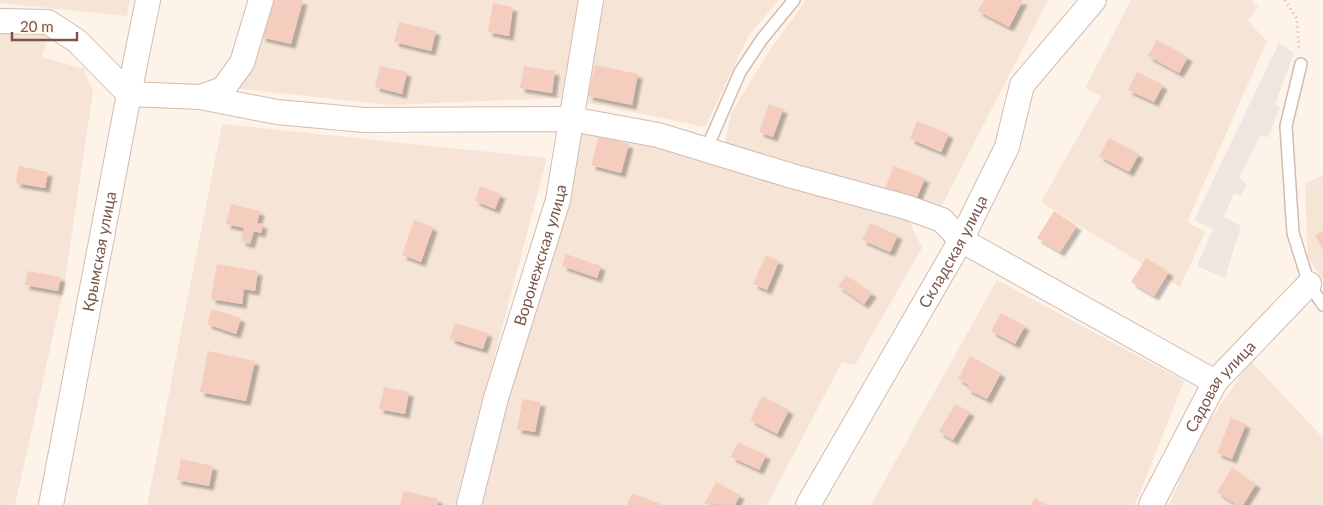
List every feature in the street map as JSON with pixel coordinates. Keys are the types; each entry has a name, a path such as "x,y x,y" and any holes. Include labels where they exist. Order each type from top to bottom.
{"street":[{"name":"Крымская улица","path":"51,505 148,0"},
{"path":"200,97 222,90 242,63 261,0"},
{"name":"Воронежская улица","path":"469,505 496,398 558,200 591,0"},
{"name":"Складская улица","path":"808,505 961,240 1007,148 1022,85 1094,0"},
{"path":"0,20 48,22 77,41 129,94 200,97 277,112 364,120 571,119 658,135 792,176 906,207 942,220 961,240 1215,382"},
{"name":"Садовая улица","path":"1151,505 1215,382 1309,284"}],"lane":[{"path":"706,150 740,72 762,39 794,0"},
{"path":"1300,64 1286,126 1293,233 1309,284 1323,305"}],"path":[{"path":"1285,0 1297,20 1300,64"}],"shaded area":[{"path":"0,0 130,0 127,16 0,3"},
{"path":"267,0 581,0 561,98 391,105 239,89"},
{"path":"602,0 779,0 749,35 705,127 583,102"},
{"path":"806,0 1048,0 939,211 725,144 731,113 770,50"},
{"path":"1131,0 1251,0 1258,7 1248,21 1267,41 1187,222 1205,232 1180,287 1041,202 1101,96 1085,88"},
{"path":"0,29 48,36 42,57 84,69 93,92 64,287 15,505 0,505"},
{"path":"1279,43 1294,53 1275,104 1280,107 1268,137 1260,136 1239,178 1247,184 1241,196 1234,193 1224,217 1241,226 1225,278 1197,266 1213,229 1194,220"},
{"path":"222,124 547,158 455,505 147,505"},
{"path":"582,131 652,145 908,219 922,248 855,365 842,362 767,505 479,505 508,395 562,222"},
{"path":"1323,175 1323,280 1308,258 1305,184"},
{"path":"997,280 1184,381 1135,505 871,505"},
{"path":"1251,361 1323,438 1323,505 1169,505 1197,439"}],"building":[{"path":"271,0 303,0 291,44 261,37"},
{"path":"984,0 1023,0 1009,27 978,11"},
{"path":"493,3 513,7 509,36 488,32"},
{"path":"399,22 436,31 431,51 394,42"},
{"path":"1157,40 1188,57 1179,73 1148,56"},
{"path":"595,65 638,74 632,105 588,96"},
{"path":"380,66 407,72 402,94 375,87"},
{"path":"524,66 555,71 552,93 520,88"},
{"path":"1137,72 1163,85 1154,102 1128,90"},
{"path":"769,104 783,109 773,137 759,132"},
{"path":"917,121 949,134 941,152 910,139"},
{"path":"599,136 629,144 621,173 591,165"},
{"path":"1109,138 1139,154 1129,172 1099,156"},
{"path":"19,166 48,172 45,188 16,183"},
{"path":"894,166 925,178 916,200 885,188"},
{"path":"480,186 501,194 495,209 475,201"},
{"path":"231,204 260,211 257,223 263,224 261,233 254,231 250,244 241,241 244,228 226,224"},
{"path":"1054,211 1077,226 1060,252 1037,238"},
{"path":"414,220 433,227 421,262 402,255"},
{"path":"870,223 898,235 890,252 862,240"},
{"path":"1323,231 1323,250 1315,235"},
{"path":"566,254 601,266 597,278 562,266"},
{"path":"766,255 779,261 767,290 753,284"},
{"path":"1146,258 1169,272 1154,296 1131,282"},
{"path":"217,264 258,271 255,291 244,289 242,304 211,299"},
{"path":"28,271 61,277 58,291 25,285"},
{"path":"846,275 872,293 864,304 838,286"},
{"path":"212,309 241,318 236,334 207,324"},
{"path":"1001,313 1025,326 1015,344 991,331"},
{"path":"455,323 488,333 483,349 450,339"},
{"path":"208,351 255,361 246,401 200,392"},
{"path":"970,356 1001,373 987,399 967,389 969,385 958,379"},
{"path":"384,387 409,392 405,414 379,409"},
{"path":"762,396 789,410 777,434 750,420"},
{"path":"523,399 541,402 535,432 517,429"},
{"path":"955,404 970,412 953,440 939,432"},
{"path":"1231,418 1246,424 1232,459 1217,453"},
{"path":"738,442 766,455 759,470 731,457"},
{"path":"181,459 213,466 209,486 177,480"},
{"path":"1232,468 1256,484 1243,505 1237,505 1217,492"},
{"path":"716,482 740,495 735,505 704,504"},
{"path":"404,491 438,499 437,505 400,505"},
{"path":"632,493 663,505 627,505"},
{"path":"1035,498 1047,505 1031,505"}]}
